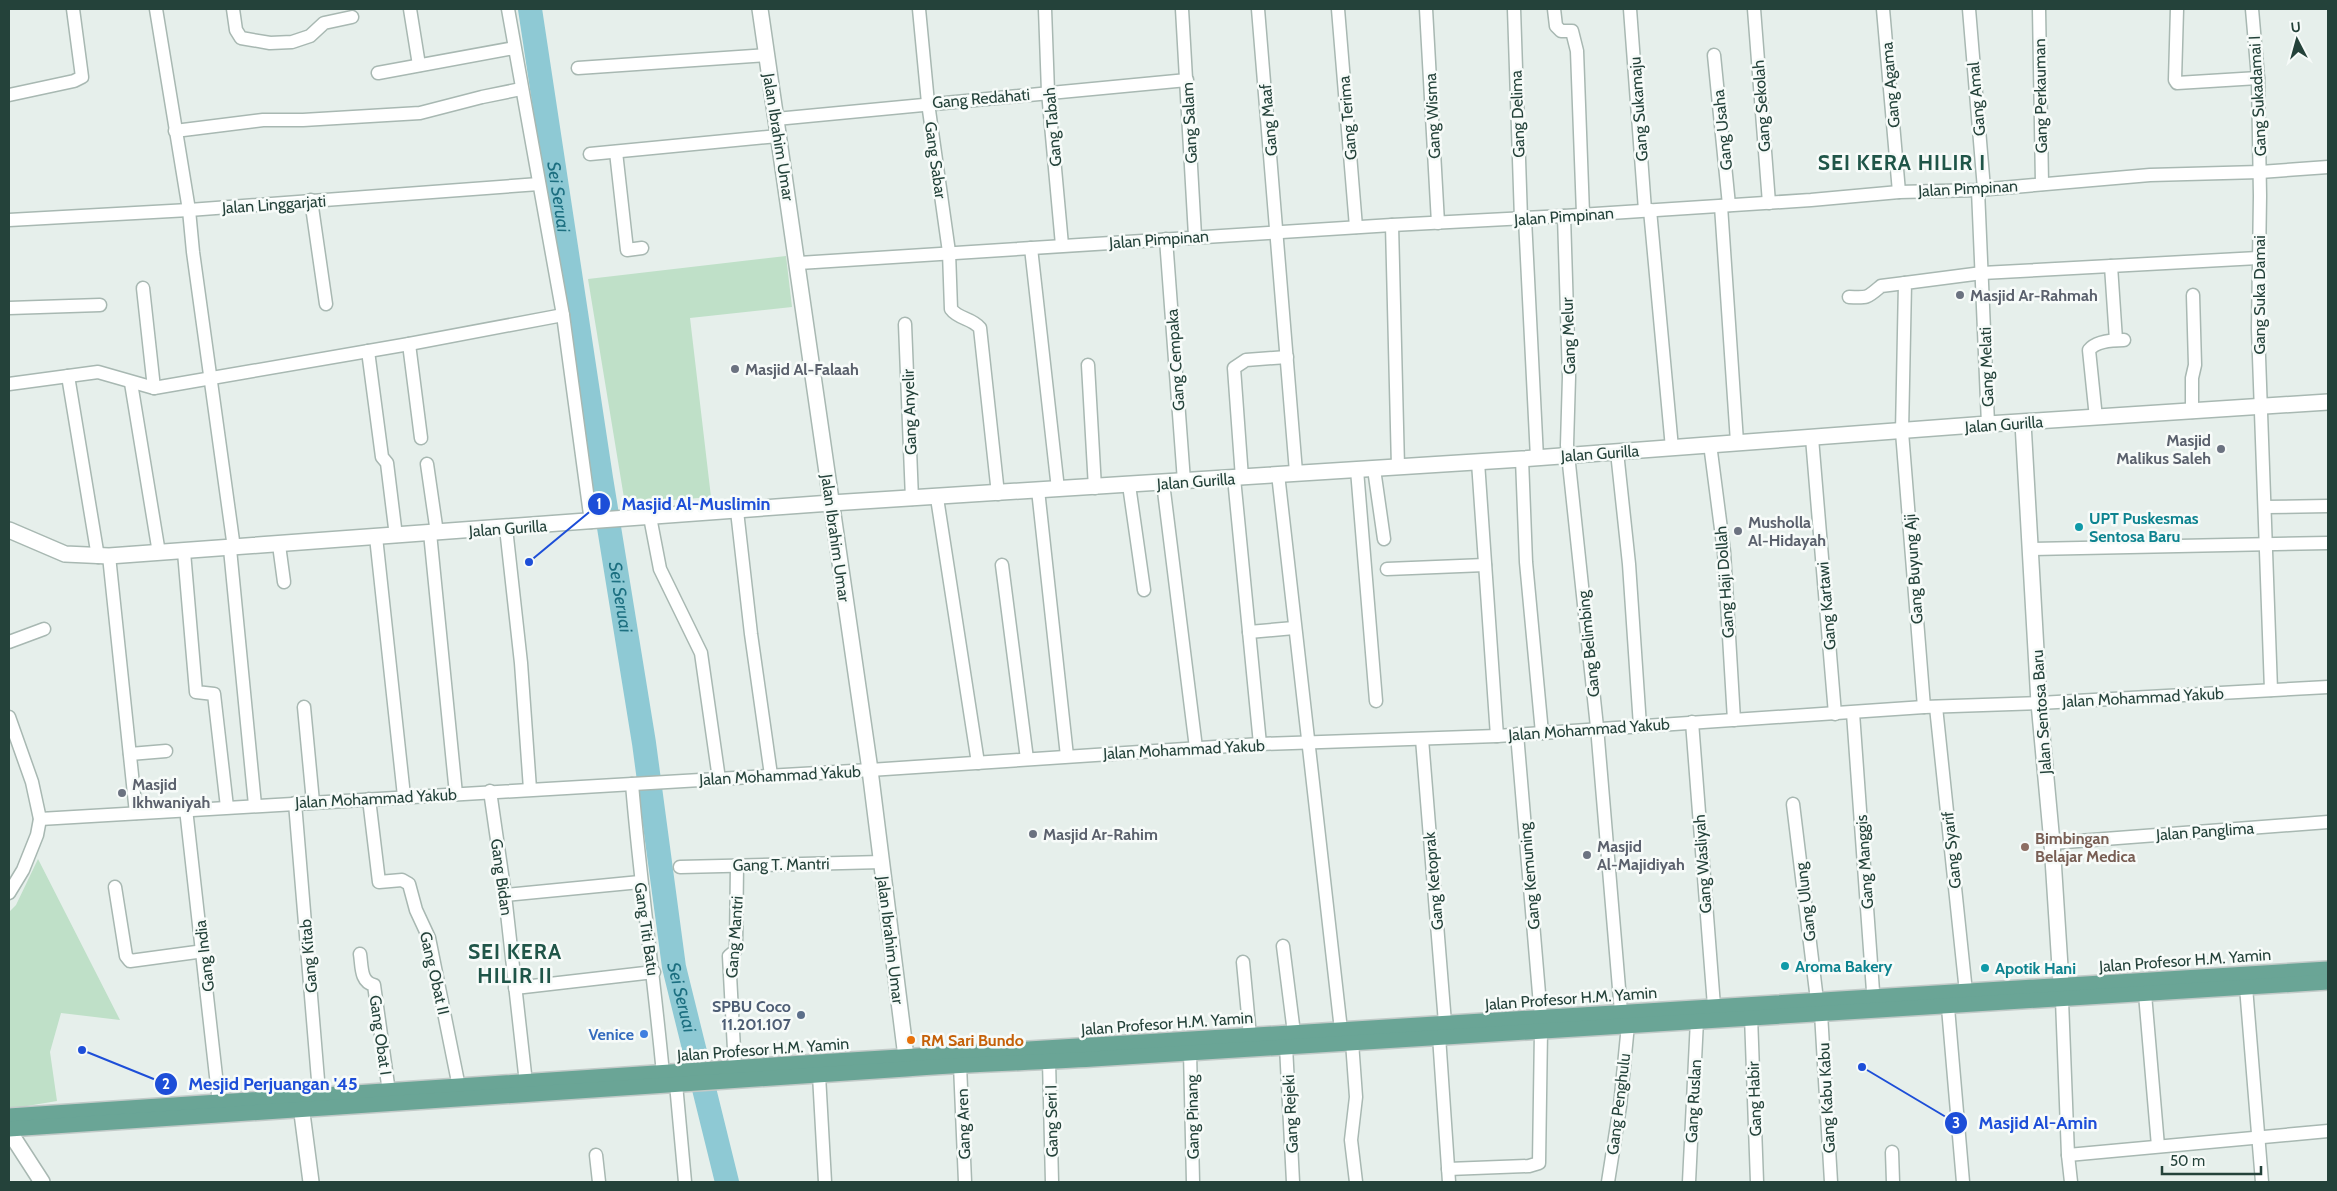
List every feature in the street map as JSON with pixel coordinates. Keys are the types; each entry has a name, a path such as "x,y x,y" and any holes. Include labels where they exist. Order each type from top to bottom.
{"main road":[{"name":"Jalan Profesor H.M. Yamin","path":"2062,993 2145,994 2238,983 2328,969"},
{"name":"Jalan Profesor H.M. Yamin","path":"1625,1019 1714,1006 1819,1007 2238,983 2328,982"},
{"name":"Jalan Profesor H.M. Yamin","path":"9,1130 320,1103 684,1079 718,1075 819,1075 907,1063 960,1065 1050,1061 1087,1052 1190,1052 1352,1042 1442,1030 1541,1023 1625,1019 1697,1020 1752,1016 1819,1007"},
{"name":"Jalan Profesor H.M. Yamin","path":"718,1075 735,1068 907,1063 1087,1052 1250,1036 1341,1030 1442,1030"},
{"name":"Jalan Profesor H.M. Yamin","path":"320,1103 389,1092 459,1087 663,1074 684,1079"},
{"name":"Jalan Profesor H.M. Yamin","path":"9,1116 220,1103 300,1105"}],"street":[{"path":"9,95 74,81 82,77 74,9"},
{"path":"156,9 189,210 193,252 212,378 232,549 255,805"},
{"path":"233,9 236,30 241,38 270,43 300,40 310,36 324,23 352,17"},
{"path":"410,9 420,65"},
{"path":"508,9 562,315 595,522"},
{"name":"Jalan Ibrahim Umar","path":"760,9 870,770 907,1063"},
{"name":"Gang Sabar","path":"919,9 928,103 950,252 951,309 956,314 976,323 980,328 998,494"},
{"name":"Gang Tabah","path":"1045,9 1048,92 1062,245"},
{"name":"Gang Salam","path":"1182,9 1195,236"},
{"name":"Gang Maaf","path":"1258,9 1278,232 1296,472"},
{"name":"Gang Terima","path":"1338,9 1356,227"},
{"name":"Gang Wisma","path":"1426,9 1438,223"},
{"name":"Gang Delima","path":"1514,9 1523,219 1529,459 1526,562 1542,733"},
{"path":"1554,9 1556,26 1561,31 1572,31 1576,51 1583,214"},
{"name":"Gang Sukamaju","path":"1630,9 1647,210 1672,448"},
{"name":"Gang Sekolah","path":"1754,9 1769,203"},
{"name":"Gang Agama","path":"1882,9 1900,192"},
{"name":"Gang Amal","path":"1969,9 1981,189"},
{"name":"Gang Perkauman","path":"2039,9 2042,184"},
{"path":"2177,9 2175,80 2177,83 2258,78"},
{"name":"Gang Sukadamai I","path":"2252,9 2258,78 2260,178"},
{"path":"378,73 514,48"},
{"path":"578,68 767,55"},
{"name":"Gang Usaha","path":"1714,56 1725,206 1737,442"},
{"name":"Gang Redahati","path":"776,118 1187,80"},
{"path":"175,131 263,120 303,120 420,113 521,89"},
{"path":"590,154 778,136"},
{"path":"616,152 627,250 642,248"},
{"name":"Jalan Pimpinan","path":"798,263 1195,236 1523,219 1725,206 1900,192 1981,189 2150,175 2260,178 2328,166"},
{"name":"Gang Suka Damai","path":"2260,178 2258,329 2271,690"},
{"name":"Jalan Linggarjati","path":"9,220 189,210 539,184"},
{"name":"Gang Melati","path":"1981,189 1982,273 1988,424"},
{"path":"311,200 326,304"},
{"name":"Gang Melur","path":"1564,216 1569,377 1568,455"},
{"path":"1392,225 1398,467"},
{"name":"Gang Cempaka","path":"1166,238 1184,481"},
{"path":"1031,248 1058,489"},
{"path":"1849,297 1868,297 1873,295 1881,286 1982,273 2258,258"},
{"path":"2096,418 2089,350 2095,345 2120,340 2111,266"},
{"name":"Gang Buyung Aji","path":"1905,283 1902,432 1930,707"},
{"path":"143,288 154,388"},
{"path":"2192,412 2192,384 2195,365 2193,296"},
{"path":"9,308 100,305"},
{"path":"9,384 98,372 131,383 154,388 409,344 562,315"},
{"name":"Gang Anyelir","path":"905,324 912,499"},
{"path":"409,344 421,438"},
{"path":"368,351 382,457 388,463 396,536"},
{"path":"1260,744 1238,478 1234,368 1246,360 1287,357"},
{"path":"1088,365 1096,488"},
{"path":"68,376 104,556 136,813"},
{"path":"131,383 159,553"},
{"name":"Jalan Gurilla","path":"10,532 65,554 104,556 184,552 737,512 831,503 1096,488 1296,472 1529,459 1988,424 2328,402"},
{"name":"Jalan Sentosa Baru","path":"2023,423 2032,550 2039,703 2052,842 2062,993"},
{"name":"Gang Kartawi","path":"1812,438 1835,714"},
{"name":"Gang Haji Dollah","path":"1710,444 1724,552 1734,720"},
{"path":"1617,452 1628,564 1640,726"},
{"name":"Gang Belimbing","path":"1568,455 1597,727 1625,1019"},
{"path":"1478,462 1497,736"},
{"path":"427,464 456,794"},
{"path":"1374,469 1384,539"},
{"path":"1357,470 1376,702"},
{"path":"1278,474 1306,742 1341,1030"},
{"path":"1162,483 1196,748"},
{"path":"1129,485 1144,590"},
{"path":"1038,490 1067,756"},
{"path":"936,498 978,763"},
{"path":"2265,507 2328,506"},
{"path":"737,512 751,634 771,775"},
{"path":"650,518 660,569 701,653 706,677 719,779"},
{"path":"506,528 521,663 530,789"},
{"path":"376,537 404,796"},
{"path":"2032,550 2328,543"},
{"path":"279,545 284,582"},
{"path":"184,552 196,692 214,694 227,807"},
{"path":"1002,565 1027,759"},
{"path":"1387,569 1485,565"},
{"path":"1250,632 1294,628"},
{"path":"9,642 44,629"},
{"name":"Jalan Mohammad Yakub","path":"40,819 404,796 870,770 1260,744 1497,736 1597,727 2328,686"},
{"path":"304,707 313,802"},
{"name":"Gang Syarif","path":"1930,707 1966,999"},
{"name":"Gang Manggis","path":"1853,713 1874,1004"},
{"path":"9,717 32,782 40,819 37,836 23,870 9,893"},
{"name":"Gang Wasliyah","path":"1692,722 1714,1006"},
{"name":"Gang Kemuning","path":"1448,1169 1529,1166 1539,1163 1541,1023 1517,734"},
{"name":"Gang Ketoprak","path":"1422,739 1442,1030 1449,1182"},
{"path":"130,754 166,751"},
{"name":"Gang Titi Batu","path":"637,784 640,882 654,972 663,1074"},
{"name":"Gang Bidan","path":"490,791 505,895 526,1083"},
{"name":"Gang Obat II","path":"369,799 379,882 402,880 409,884 416,910 429,938 459,1087"},
{"name":"Gang Kitab","path":"295,803 320,1103"},
{"name":"Gang Ulung","path":"1793,804 1819,1007"},
{"name":"Gang India","path":"186,809 204,951 220,1103"},
{"name":"Jalan Panglima","path":"2052,842 2328,822"},
{"name":"Gang T. Mantri","path":"680,867 882,862"},
{"name":"Gang Mantri","path":"735,1068 729,956 735,951 736,947 737,865"},
{"path":"505,895 640,882"},
{"path":"116,887 126,956 130,961 204,951"},
{"path":"1283,946 1294,1033"},
{"name":"Gang Obat I","path":"360,954 364,979 368,984 374,985 389,1092"},
{"path":"1243,962 1250,1036"},
{"path":"515,988 654,972"},
{"path":"2238,983 2262,1182"},
{"path":"2062,993 2068,1155 2071,1182"},
{"path":"2145,994 2158,1146"},
{"path":"1948,1000 1963,1182"},
{"name":"Gang Kabu Kabu","path":"1819,1007 1831,1182"},
{"name":"Gang Habir","path":"1752,1016 1757,1182"},
{"name":"Gang Penghulu","path":"1608,1182 1620,1106 1625,1019"},
{"name":"Gang Ruslan","path":"1689,1182 1697,1020"},
{"path":"1352,1042 1356,1097 1351,1140 1356,1182"},
{"name":"Gang Rejeki","path":"1286,1046 1293,1182"},
{"name":"Gang Pinang","path":"1190,1052 1193,1182"},
{"name":"Gang Seri I","path":"1050,1061 1052,1182"},
{"name":"Gang Aren","path":"960,1065 965,1182"},
{"path":"819,1075 825,1182"},
{"path":"684,1079 685,1182"},
{"path":"300,1105 312,1182"},
{"path":"9,1130 42,1182"},
{"path":"2068,1155 2328,1131"},
{"path":"1892,1152 1893,1182"},
{"path":"596,1156 600,1182"}],"green space":[{"path":"786,256 792,307 690,318 711,497 625,504 588,279"},
{"path":"38,859 120,1020 61,1013 50,1052 57,1101 9,1109 9,912 16,905"}],"waterway":[{"name":"Sei Seruai","path":"530,9 601,478 644,743 674,967 727,1182"}],"place":[{"name":"Masjid Ar-Rahmah","path":"1960,295"},
{"name":"Masjid Al-Falaah","path":"735,369"},
{"name":"Masjid Malikus Saleh","path":"2221,449"},
{"name":"UPT Puskesmas Sentosa Baru","path":"2079,527"},
{"name":"Musholla Al-Hidayah","path":"1738,531"},
{"name":"Masjid Al-Muslimin","path":"529,562"},
{"name":"Masjid Ikhwaniyah","path":"122,793"},
{"name":"Masjid Ar-Rahim","path":"1033,834"},
{"name":"Bimbingan Belajar Medica","path":"2025,847"},
{"name":"Masjid Al-Majidiyah","path":"1587,855"},
{"name":"Aroma Bakery","path":"1785,966"},
{"name":"Apotik Hani","path":"1985,968"},
{"name":"SPBU Coco 11.201.107","path":"801,1015"},
{"name":"Venice","path":"644,1034"},
{"name":"RM Sari Bundo","path":"911,1040"},
{"name":"Mesjid Perjuangan '45","path":"82,1050"},
{"name":"Masjid Al-Amin","path":"1862,1067"}],"district":[{"name":"SEI KERA HILIR I","path":"1902,163"},
{"name":"SEI KERA HILIR II","path":"515,964"}]}
